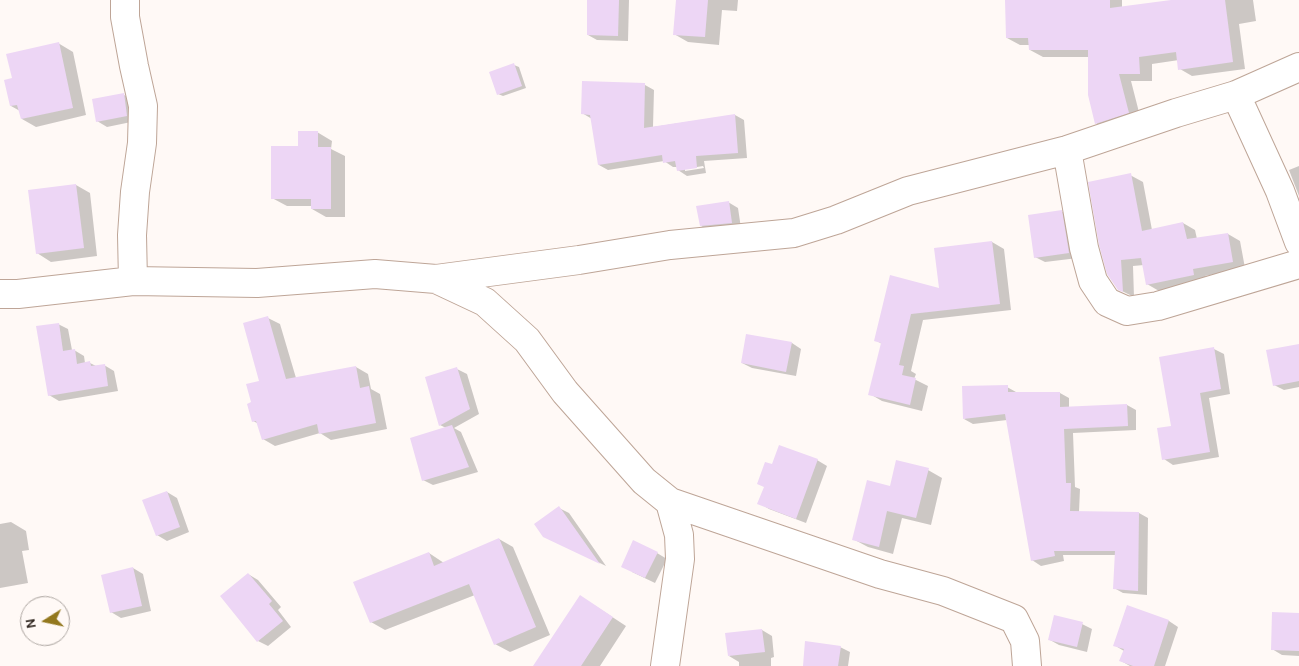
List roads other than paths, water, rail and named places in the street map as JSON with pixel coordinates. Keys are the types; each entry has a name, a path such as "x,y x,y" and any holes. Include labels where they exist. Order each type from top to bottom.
{"street":[{"path":"125,0 125,17 143,106 142,143 135,192 132,235 134,281"},
{"path":"0,294 18,294 134,281 257,284 375,274 436,279 579,260 670,245 794,233 836,220 908,191 1067,150 1236,95 1299,68"},
{"path":"1236,95 1280,191 1299,242"},
{"path":"1067,150 1084,248 1093,281 1106,302 1127,311 1158,306 1299,264"},
{"path":"436,279 485,302 527,340 565,392 644,481 670,502 870,571 943,591 1014,619 1025,641 1027,666"},
{"path":"665,666 680,559 679,535 670,502"}]}
